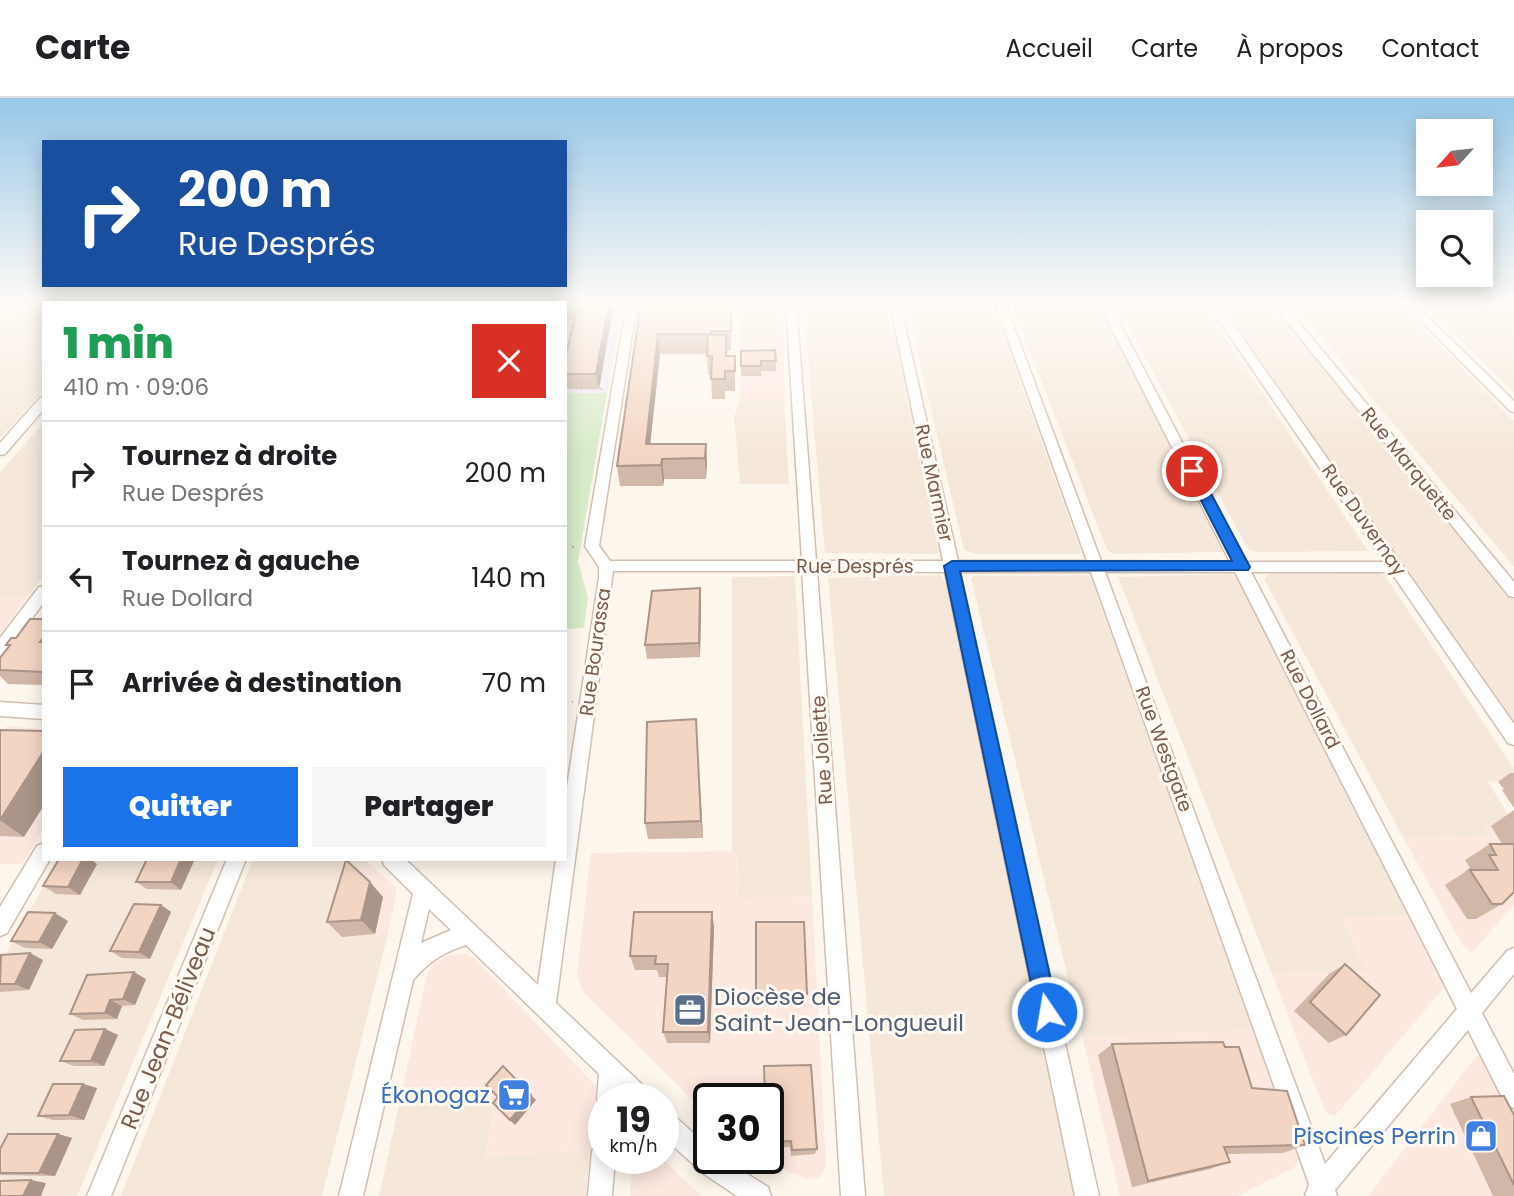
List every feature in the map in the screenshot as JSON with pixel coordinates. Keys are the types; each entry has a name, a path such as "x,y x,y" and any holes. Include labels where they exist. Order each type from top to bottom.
{"street":[{"name":"Rue Bourassa","path":"567,847 606,566 592,546 624,354"},
{"name":"Rue Joliette","path":"795,354 853,1196"},
{"name":"Rue Marmier","path":"906,354 1087,1196"},
{"name":"Rue Westgate","path":"1019,354 1098,566 1321,1194"},
{"name":"Rue Dollard","path":"1131,354 1514,1097"},
{"name":"Rue Duvernay","path":"1248,354 1514,738"},
{"name":"Rue Marquette","path":"1320,354 1514,592"},
{"path":"1460,354 1514,408"},
{"path":"0,451 42,403"},
{"name":"Rue Després","path":"606,566 1397,567"},
{"path":"0,650 42,594"},
{"path":"0,709 42,712"},
{"path":"0,926 42,855"},
{"name":"Rue Jean-Béliveau","path":"99,1196 236,861"},
{"path":"393,861 625,1083"},
{"name":"Rue Bourassa","path":"545,1006 565,861"},
{"path":"351,1196 424,890"},
{"path":"404,977 413,962 429,949 470,934"},
{"path":"1321,1194 1514,958"},
{"path":"610,1083 611,1069"},
{"path":"679,1136 712,1166 759,1196"},
{"path":"600,1196 602,1174"}],"path":[{"path":"576,389 608,389"},
{"path":"567,547 581,547"},
{"path":"567,702 573,702"}],"shaded area":[{"path":"0,354 42,354 42,392 0,438"},
{"path":"567,354 614,354 607,393 567,393"},
{"path":"741,354 784,354 784,357 741,358"},
{"path":"808,354 898,354 939,552 825,553"},
{"path":"918,354 1010,354 1081,552 975,554 964,550"},
{"path":"1031,354 1123,354 1222,548 1221,552 1114,554 1107,550"},
{"path":"1144,354 1236,354 1368,551 1256,552 1248,549"},
{"path":"1257,354 1315,354 1514,600 1514,724"},
{"path":"1335,354 1448,354 1514,421 1514,567"},
{"path":"1474,354 1514,354 1514,393"},
{"path":"784,357 784,400 740,400 741,358"},
{"path":"740,400 784,400 789,484 740,484 734,417"},
{"path":"42,424 42,578 27,598 0,598 0,472"},
{"path":"1380,573 1385,576 1514,769 1514,780 1488,782 1514,824 1483,828 1488,836 1404,839 1264,579 1268,574"},
{"path":"1231,574 1239,579 1409,915 1341,918 1367,972 1272,974 1118,577"},
{"path":"940,575 946,583 1075,1196 884,1196 828,578"},
{"path":"1087,575 1091,578 1253,1031 1082,1035 971,579 974,576"},
{"path":"795,576 812,896 739,899 737,851 732,851 732,577"},
{"path":"0,598 27,598 0,634"},
{"path":"7,726 42,729 42,831 22,864 0,864 0,735"},
{"path":"1514,826 1514,904 1472,953 1463,946 1404,839 1487,836 1482,827"},
{"path":"737,851 739,898 812,896 826,1165 820,1177 805,1179 784,1169 784,1083 693,1083 693,1100 679,1086 679,1083 675,1083 583,992 577,976 591,853"},
{"path":"58,861 217,861 77,1196 0,1196 0,964"},
{"path":"252,861 363,861 342,936 388,934 322,1196 121,1196"},
{"path":"363,861 366,861 397,888 388,934 342,937"},
{"path":"1409,915 1443,981 1444,988 1335,1116 1329,1114 1324,1109 1272,974 1367,972 1341,917"},
{"path":"465,954 474,958 593,1083 588,1083 588,1150 486,1157 494,1102 399,1105 427,974 434,963 449,955"},
{"path":"1253,1031 1299,1158 1295,1167 1237,1196 1120,1196 1082,1035"},
{"path":"1477,1055 1482,1058 1514,1121 1514,1196 1368,1196"},
{"path":"494,1101 486,1156 588,1150 586,1196 379,1196 399,1105"},
{"path":"632,1174 678,1174 702,1196 630,1196"}],"green space":[{"path":"567,393 607,393 578,562 588,598 584,628 567,629"}],"building":[{"path":"567,354 600,354 596,374 567,374"},
{"path":"633,354 656,354 646,444 706,444 705,458 662,459 661,465 617,466"},
{"path":"726,354 735,356 735,371 725,371 725,379 711,379 712,356 707,356"},
{"path":"741,354 775,354 776,361 761,361 761,366 741,366"},
{"path":"700,588 699,643 645,645 652,591"},
{"path":"30,619 42,619 42,672 0,670 0,658 10,645 6,645 11,638 16,638"},
{"path":"696,719 701,821 645,823 647,722"},
{"path":"0,730 42,731 42,754 0,820"},
{"path":"1490,844 1514,844 1514,892 1502,904 1492,904 1470,870 1498,870 1489,855 1496,855"},
{"path":"58,861 82,861 68,887 43,886"},
{"path":"146,861 180,861 171,882 136,882"},
{"path":"347,861 370,882 361,920 327,922"},
{"path":"134,904 161,905 139,952 110,951"},
{"path":"28,912 55,913 39,942 11,941"},
{"name":"Diocèse de Saint-Jean-Longueuil","path":"634,912 712,912 708,1032 663,1032 668,964 655,964 656,956 630,956"},
{"path":"756,922 804,922 807,994 756,993"},
{"path":"30,953 15,984 0,984 1,955"},
{"path":"1345,964 1380,995 1346,1035 1310,1002"},
{"path":"134,972 123,999 110,1000 105,1013 70,1014 87,975"},
{"path":"105,1029 91,1061 60,1061 75,1030"},
{"path":"1223,1042 1225,1047 1239,1047 1252,1088 1287,1091 1305,1145 1224,1147 1230,1162 1148,1181 1112,1044"},
{"path":"811,1065 817,1149 792,1150 791,1141 784,1141 784,1083 765,1083 764,1066"},
{"name":"Ékonogaz","path":"503,1066 531,1095 510,1120 493,1103 498,1097 486,1085"},
{"path":"53,1084 83,1084 69,1115 38,1116"},
{"path":"1504,1096 1514,1115 1514,1185 1471,1097"},
{"path":"8,1134 58,1134 39,1173 0,1173 0,1149"},
{"path":"31,1180 23,1196 0,1196 0,1181"}],"place":[{"name":"Diocèse de Saint-Jean-Longueuil","path":"690,1010"},
{"name":"Ékonogaz","path":"514,1095"},
{"name":"Piscines Perrin","path":"1481,1136"}],"route":[{"path":"1047,1012 952,566 1242,567 1192,471"}]}
